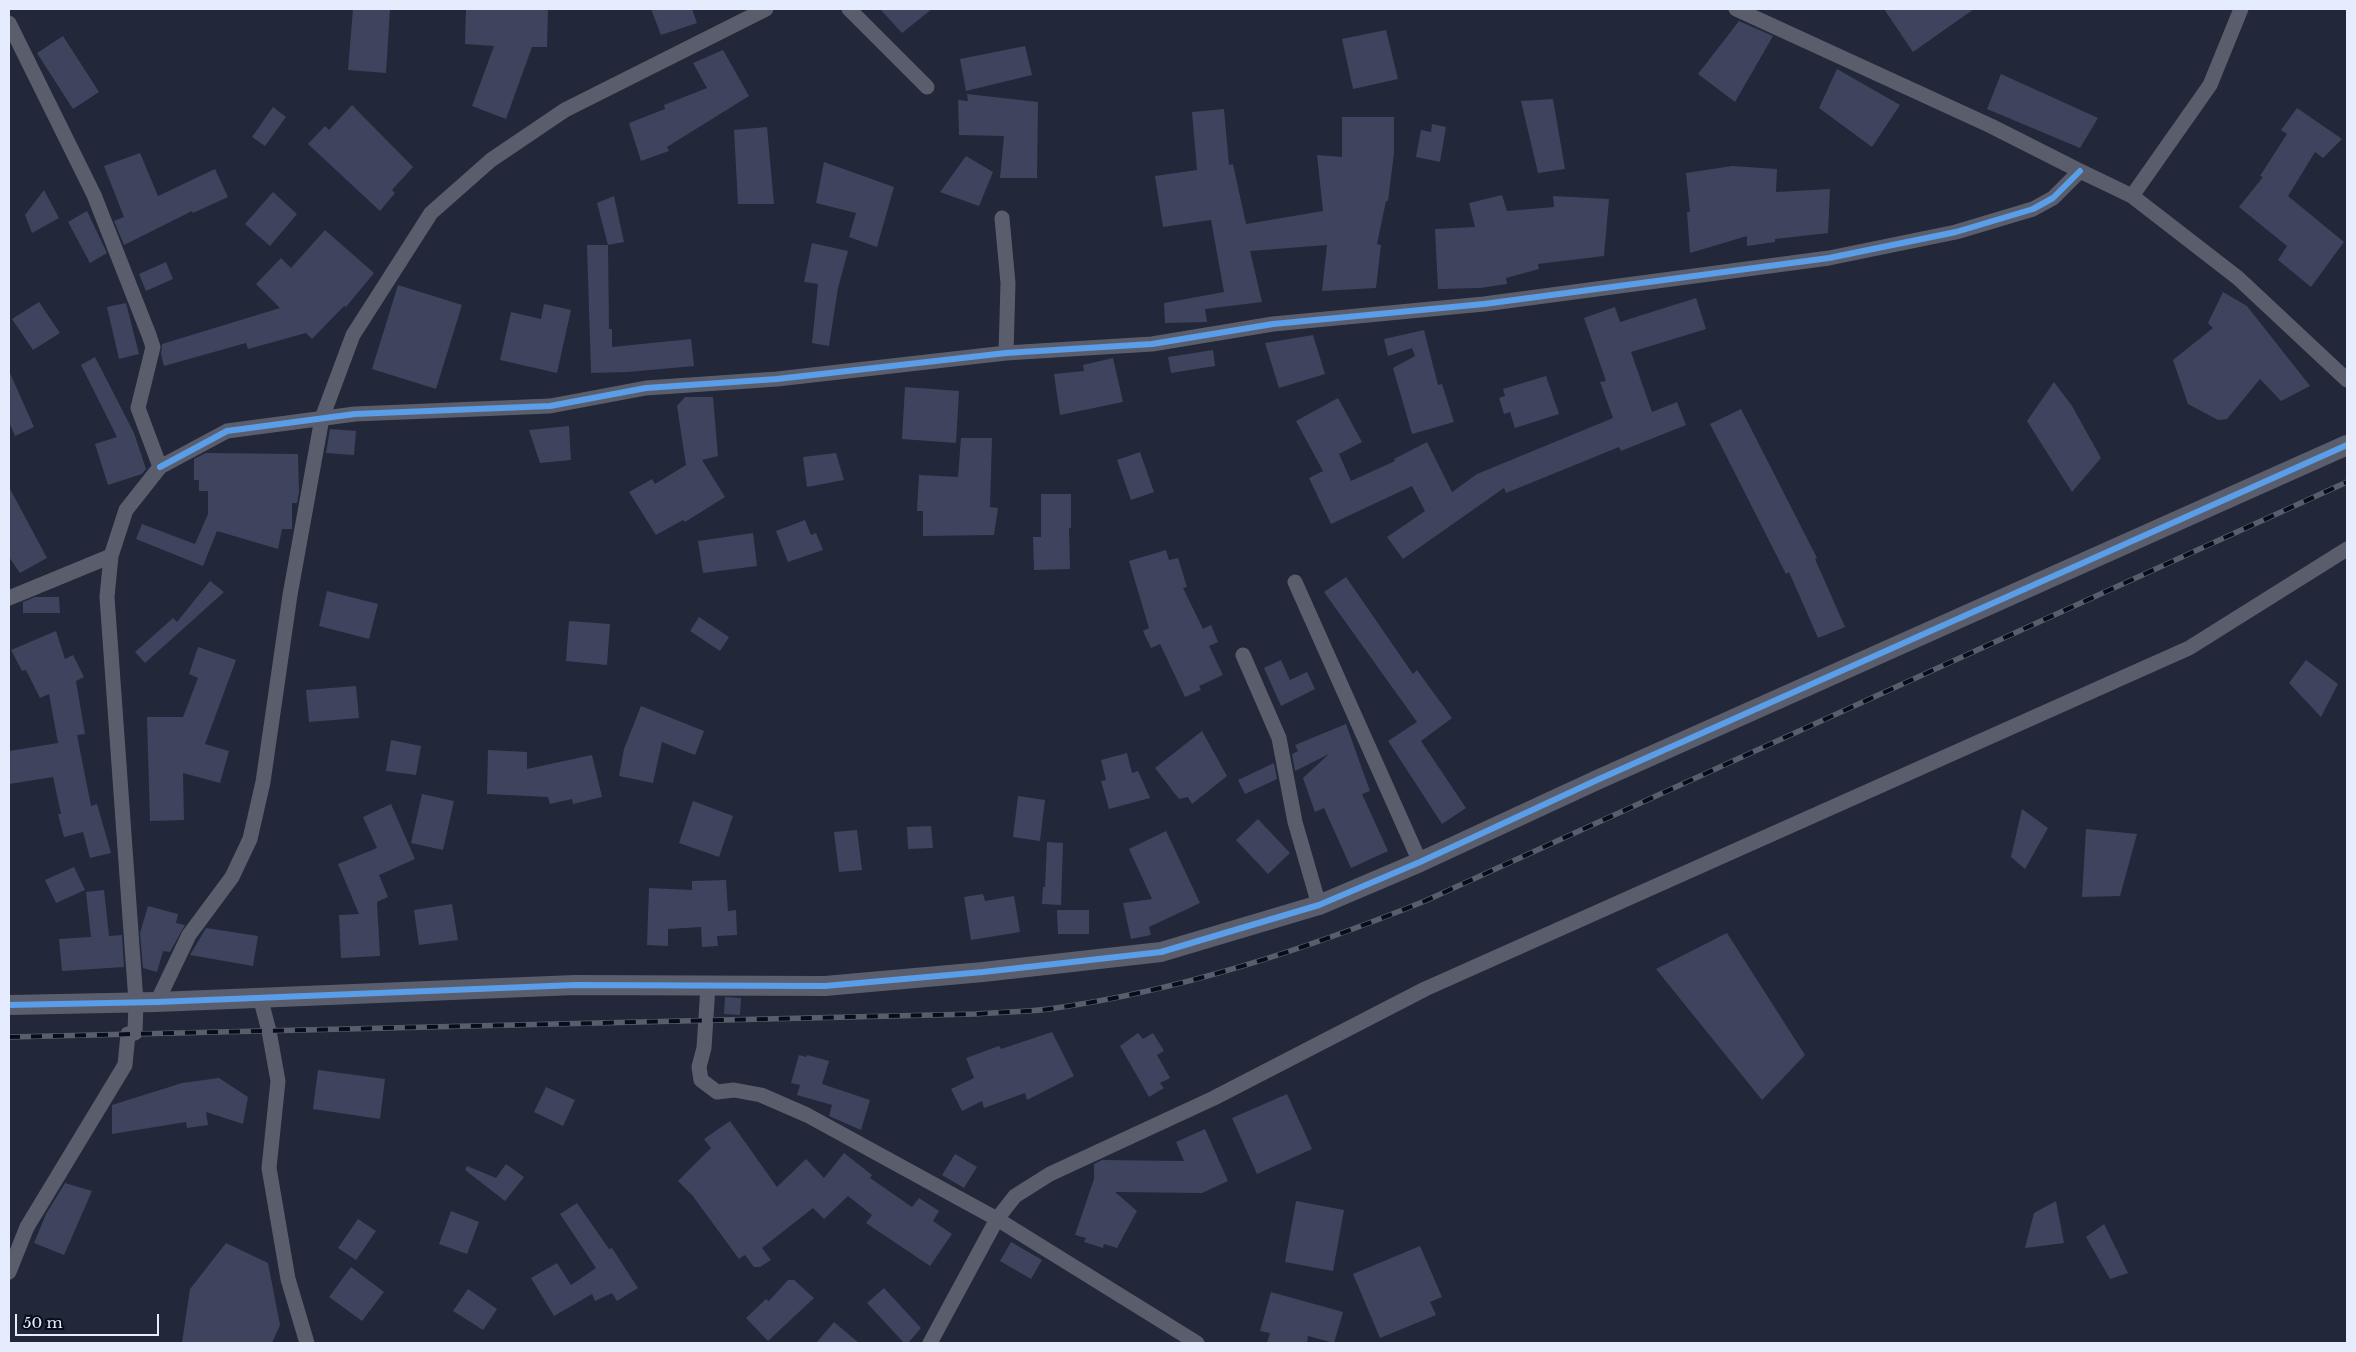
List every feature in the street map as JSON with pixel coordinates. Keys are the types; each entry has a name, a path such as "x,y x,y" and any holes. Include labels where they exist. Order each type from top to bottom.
{"street":[{"path":"157,1002 189,935 232,877 250,839 263,782 290,595 322,418 353,335 431,213 491,160 565,110 766,9"},
{"path":"849,9 927,87"},
{"path":"1736,9 1991,126 2132,196 2238,278 2347,380"},
{"path":"2132,196 2210,85 2241,9"},
{"path":"9,23 94,195 149,335 153,347 138,408 160,467"},
{"path":"9,1272 27,1227 125,1064 128,1034 135,1033 136,1002 107,606 111,556 126,510 160,467 227,431 354,414 550,406 646,388 777,379 1006,353 1152,344 1273,324 1484,304 1829,258 1956,232 2033,209 2053,198 2080,171"},
{"path":"1002,218 1008,283 1006,353"},
{"path":"9,1005 157,1002 575,985 825,986 984,972 1161,952 1319,905 1420,862 1606,776 2347,445"},
{"path":"930,1343 997,1219 1015,1196 1050,1174 1214,1098 1425,989 2189,648 2347,549"},
{"path":"9,598 111,556"},
{"path":"1295,582 1420,862"},
{"path":"1243,655 1279,738 1295,822 1319,905"},
{"path":"708,986 704,1048 699,1067 701,1080 717,1092 734,1090 761,1095 785,1104 997,1219 1197,1343"},
{"path":"260,997 269,1031 278,1080 269,1168 288,1279 307,1343"}],"building":[{"path":"353,9 390,9 386,73 348,70"},
{"path":"466,9 548,9 547,47 532,47 506,119 472,106 494,46 465,44"},
{"path":"651,9 692,9 697,23 661,35"},
{"path":"880,9 932,9 902,33"},
{"path":"1884,9 1974,9 1913,52"},
{"path":"1739,21 1773,36 1735,102 1698,74"},
{"path":"1386,30 1398,79 1353,89 1342,39"},
{"path":"63,36 99,92 73,109 37,53"},
{"path":"1025,46 1032,75 966,91 960,59"},
{"path":"723,50 749,96 667,147 669,151 641,161 629,123 665,109 664,105 707,88 693,63"},
{"path":"1837,69 1900,105 1872,147 1819,108"},
{"path":"2001,74 2098,118 2080,148 1987,109"},
{"path":"967,94 1038,102 1037,178 1000,178 1004,136 959,135 958,100 968,101"},
{"path":"1553,99 1565,169 1538,173 1521,101"},
{"path":"352,105 413,167 392,190 395,193 380,211 308,144 325,126 329,130"},
{"path":"273,107 286,117 265,146 252,137"},
{"path":"2297,108 2342,139 2323,158 2315,152 2288,196 2344,242 2311,287 2278,260 2287,246 2239,207 2263,177 2260,176 2287,134 2281,130"},
{"path":"1224,109 1229,165 1233,164 1246,224 1323,211 1317,155 1342,157 1342,117 1394,117 1394,153 1388,201 1386,201 1377,244 1381,245 1376,288 1322,291 1327,245 1250,251 1262,302 1205,309 1207,322 1165,323 1164,303 1224,292 1211,220 1163,227 1155,176 1197,170 1192,112"},
{"path":"1432,124 1446,127 1440,162 1416,157 1421,130 1431,132"},
{"path":"767,127 774,204 738,204 734,130"},
{"path":"140,153 158,196 215,169 228,197 193,213 192,211 124,245 114,221 124,217 104,166"},
{"path":"966,156 993,172 979,206 940,192"},
{"path":"824,162 894,187 877,247 849,237 856,213 816,203"},
{"path":"1732,166 1777,169 1776,192 1830,189 1828,233 1775,239 1775,242 1747,246 1747,236 1690,253 1687,212 1690,212 1686,173"},
{"path":"44,190 59,218 32,233 25,215"},
{"path":"273,192 297,214 270,246 245,224"},
{"path":"1502,195 1507,211 1554,207 1553,196 1609,199 1604,256 1538,264 1539,269 1506,278 1507,284 1480,288 1438,289 1435,229 1475,227 1469,203"},
{"path":"614,196 624,242 608,245 597,203"},
{"path":"87,211 107,253 90,263 68,222"},
{"path":"325,230 374,273 346,307 344,306 312,339 306,333 248,349 246,343 164,366 161,354 162,344 280,308 256,284 281,258 291,268"},
{"path":"812,243 848,251 838,288 829,346 812,343 818,284 804,282"},
{"path":"587,245 608,245 609,329 612,329 612,347 691,339 694,366 628,372 591,373"},
{"path":"166,262 173,279 146,291 139,274"},
{"path":"398,285 462,305 436,389 372,369"},
{"path":"2223,292 2247,306 2310,386 2281,401 2260,379 2227,419 2218,420 2188,404 2173,360 2213,328 2208,323"},
{"path":"1696,298 1706,329 1631,352 1652,412 1677,402 1686,425 1621,451 1619,447 1506,493 1504,488 1403,559 1387,537 1425,511 1412,486 1331,524 1309,478 1323,471 1296,421 1338,398 1362,442 1339,454 1351,481 1395,461 1394,459 1427,442 1452,492 1477,474 1613,418 1600,382 1606,381 1584,318 1615,307 1620,322"},
{"path":"39,302 60,333 33,350 12,319"},
{"path":"126,303 139,354 119,359 107,307"},
{"path":"544,304 571,310 557,373 500,360 511,312 541,319"},
{"path":"1424,330 1438,385 1442,384 1454,422 1412,434 1393,368 1415,356 1412,348 1388,356 1384,339"},
{"path":"1313,335 1325,374 1279,388 1265,343"},
{"path":"1213,350 1215,366 1171,373 1168,357"},
{"path":"95,357 134,433 146,469 142,474 108,485 95,444 117,437 81,365"},
{"path":"1113,358 1123,402 1060,415 1054,374 1084,371 1083,365"},
{"path":"9,371 34,427 15,436 9,422"},
{"path":"1546,376 1559,414 1515,428 1510,412 1504,414 1499,398 1505,396 1503,389"},
{"path":"2054,382 2072,406 2101,458 2072,492 2027,421"},
{"path":"905,387 959,391 956,443 902,439"},
{"path":"685,397 713,397 718,456 702,460 725,497 685,522 683,520 656,535 629,492 652,479 655,484 686,465 677,406"},
{"path":"1741,409 1817,558 1815,559 1845,627 1818,638 1789,572 1786,574 1710,424"},
{"path":"569,426 571,460 540,463 529,430"},
{"path":"330,429 356,431 354,455 326,453"},
{"path":"961,438 992,438 990,507 998,508 994,535 923,536 923,511 917,511 919,475 958,477"},
{"path":"1140,452 1154,492 1131,500 1117,460"},
{"path":"206,453 298,454 299,492 297,503 292,503 292,529 282,529 278,549 217,531 203,566 136,539 142,524 195,544 208,514 208,491 199,491 199,480 194,480 194,459"},
{"path":"836,453 844,480 807,487 803,457"},
{"path":"9,487 47,558 20,573 9,557"},
{"path":"1041,494 1071,494 1071,528 1069,528 1070,569 1034,570 1033,537 1041,537"},
{"path":"805,520 811,535 816,533 823,550 788,562 776,531"},
{"path":"753,533 757,566 703,573 698,541"},
{"path":"1166,550 1169,560 1178,558 1187,587 1183,588 1203,629 1211,625 1218,642 1209,646 1223,675 1199,686 1201,690 1185,697 1160,644 1151,648 1143,631 1149,628 1129,561"},
{"path":"1346,577 1413,674 1417,670 1452,718 1421,741 1466,808 1442,824 1388,741 1417,722 1324,592"},
{"path":"210,581 224,592 145,663 135,652 173,618 177,622"},
{"path":"327,591 378,604 369,639 319,626"},
{"path":"35,597 59,597 60,613 23,613 23,602"},
{"path":"699,617 729,637 720,651 690,631"},
{"path":"569,621 610,624 607,665 566,661"},
{"path":"56,631 65,659 73,655 84,677 76,681 85,734 77,735 91,806 97,804 111,853 90,858 83,832 64,837 58,814 61,814 53,777 9,784 9,751 58,743 49,694 40,698 26,670 22,671 11,650"},
{"path":"198,647 236,660 205,744 229,751 220,783 183,773 184,820 150,821 147,717 183,717 198,678 189,674"},
{"path":"1281,660 1290,680 1307,672 1315,689 1281,706 1264,668"},
{"path":"2306,660 2338,684 2321,717 2289,683"},
{"path":"356,686 359,718 309,722 306,690"},
{"path":"641,706 704,731 695,755 662,742 653,783 619,776 624,749"},
{"path":"1346,724 1370,791 1362,794 1388,851 1351,868 1324,808 1315,812 1303,778 1329,754 1295,771 1292,754 1298,751 1295,745"},
{"path":"1202,731 1227,776 1192,804 1188,797 1179,799 1155,768"},
{"path":"391,740 421,746 416,775 386,771"},
{"path":"488,750 527,752 527,769 592,755 602,797 573,804 572,799 550,804 548,797 487,794"},
{"path":"1127,753 1132,773 1138,771 1150,798 1109,809 1101,781 1106,780 1101,760"},
{"path":"1274,763 1277,779 1245,794 1238,780"},
{"path":"422,794 454,801 443,850 411,843"},
{"path":"1018,796 1045,800 1040,841 1013,837"},
{"path":"693,801 733,816 719,857 679,843"},
{"path":"391,804 415,859 379,875 388,897 377,902 380,956 341,958 339,915 359,914 338,864 377,848 363,817"},
{"path":"2022,809 2048,828 2025,869 2011,857"},
{"path":"1258,819 1290,853 1268,874 1236,840"},
{"path":"931,826 933,848 908,849 907,827"},
{"path":"2086,829 2137,834 2120,896 2082,897"},
{"path":"857,830 862,870 839,872 834,832"},
{"path":"1166,831 1200,903 1149,927 1151,935 1131,939 1123,903 1152,899 1129,849"},
{"path":"1047,842 1063,843 1061,905 1042,904 1043,887 1045,887"},
{"path":"74,867 85,890 56,903 45,880"},
{"path":"726,880 728,911 736,910 737,935 717,936 718,946 702,947 701,927 668,929 668,946 647,945 649,888 692,890 692,881"},
{"path":"104,890 109,936 122,935 124,967 62,971 59,939 91,937 86,892"},
{"path":"983,894 985,901 1014,896 1020,932 971,940 964,897"},
{"path":"452,904 458,940 419,945 414,910"},
{"path":"148,906 178,914 176,923 185,925 170,952 163,951 157,972 143,968 140,933"},
{"path":"1057,910 1089,910 1089,934 1058,934"},
{"path":"206,928 258,936 253,966 190,955"},
{"path":"1727,933 1805,1055 1762,1100 1656,969"},
{"path":"725,997 741,998 740,1015 724,1014"},
{"path":"1052,1032 1074,1076 1027,1100 1025,1093 984,1108 982,1101 962,1111 951,1089 974,1078 966,1058 999,1046 1001,1049"},
{"path":"1138,1033 1143,1039 1153,1033 1164,1051 1157,1055 1170,1078 1160,1083 1164,1088 1149,1097 1120,1046"},
{"path":"799,1055 806,1057 807,1055 829,1061 822,1084 870,1100 861,1130 829,1116 832,1105 797,1095 800,1085 791,1083"},
{"path":"318,1070 385,1079 380,1119 313,1109"},
{"path":"219,1078 248,1097 243,1124 206,1112 208,1125 187,1128 186,1122 112,1134 112,1105 182,1083"},
{"path":"546,1087 575,1100 563,1126 534,1112"},
{"path":"1287,1094 1312,1149 1257,1174 1232,1118"},
{"path":"730,1121 777,1187 806,1159 824,1178 844,1153 872,1175 870,1178 912,1207 919,1198 939,1211 933,1221 952,1234 930,1266 866,1223 872,1215 848,1196 824,1219 813,1208 762,1248 771,1260 760,1267 754,1267 745,1255 739,1259 692,1195 678,1181 711,1148 704,1139"},
{"path":"1205,1129 1228,1181 1202,1193 1115,1192 1137,1211 1117,1248 1104,1244 1103,1248 1084,1242 1086,1238 1075,1235 1094,1179 1094,1164 1102,1160 1184,1161 1176,1142"},
{"path":"955,1154 977,1167 964,1188 942,1175"},
{"path":"506,1164 524,1177 505,1201 465,1170 467,1166 496,1178"},
{"path":"65,1183 92,1191 64,1255 34,1243 46,1214"},
{"path":"1296,1201 1344,1210 1333,1271 1285,1262"},
{"path":"2056,1201 2064,1243 2025,1248 2034,1213"},
{"path":"577,1203 609,1249 612,1248 638,1288 617,1301 612,1293 595,1301 592,1294 554,1316 531,1278 557,1263 571,1285 596,1268 560,1214"},
{"path":"451,1211 479,1222 467,1254 439,1244"},
{"path":"358,1219 376,1231 356,1260 338,1248"},
{"path":"2104,1224 2128,1273 2110,1279 2086,1237"},
{"path":"1011,1242 1042,1260 1031,1279 1000,1261"},
{"path":"226,1243 268,1263 280,1325 272,1343 182,1343 190,1289"},
{"path":"1420,1246 1442,1297 1430,1302 1436,1315 1380,1338 1353,1274"},
{"path":"351,1267 384,1292 362,1321 329,1297"},
{"path":"788,1280 794,1280 814,1298 768,1341 746,1318 766,1299 769,1301"},
{"path":"884,1288 921,1328 908,1343 904,1343 867,1303"},
{"path":"468,1289 497,1309 483,1330 453,1311"},
{"path":"1271,1292 1343,1312 1334,1343 1308,1336 1307,1343 1267,1343 1270,1333 1260,1331"},
{"path":"834,1322 859,1343 816,1343"}],"railway":[{"path":"9,1037 976,1014 1049,1009 1098,1001 1193,980 1287,952 1425,901 2347,482"}],"cycle path":[{"path":"160,467 227,431 355,414 550,406 646,388 777,379 1006,353 1152,344 1273,324 1484,304 1829,258 1956,232 2033,209 2053,198 2080,171"},
{"path":"9,1005 157,1002 575,985 825,986 983,972 1161,952 1319,905 1420,862 1597,780 2347,445"}]}
